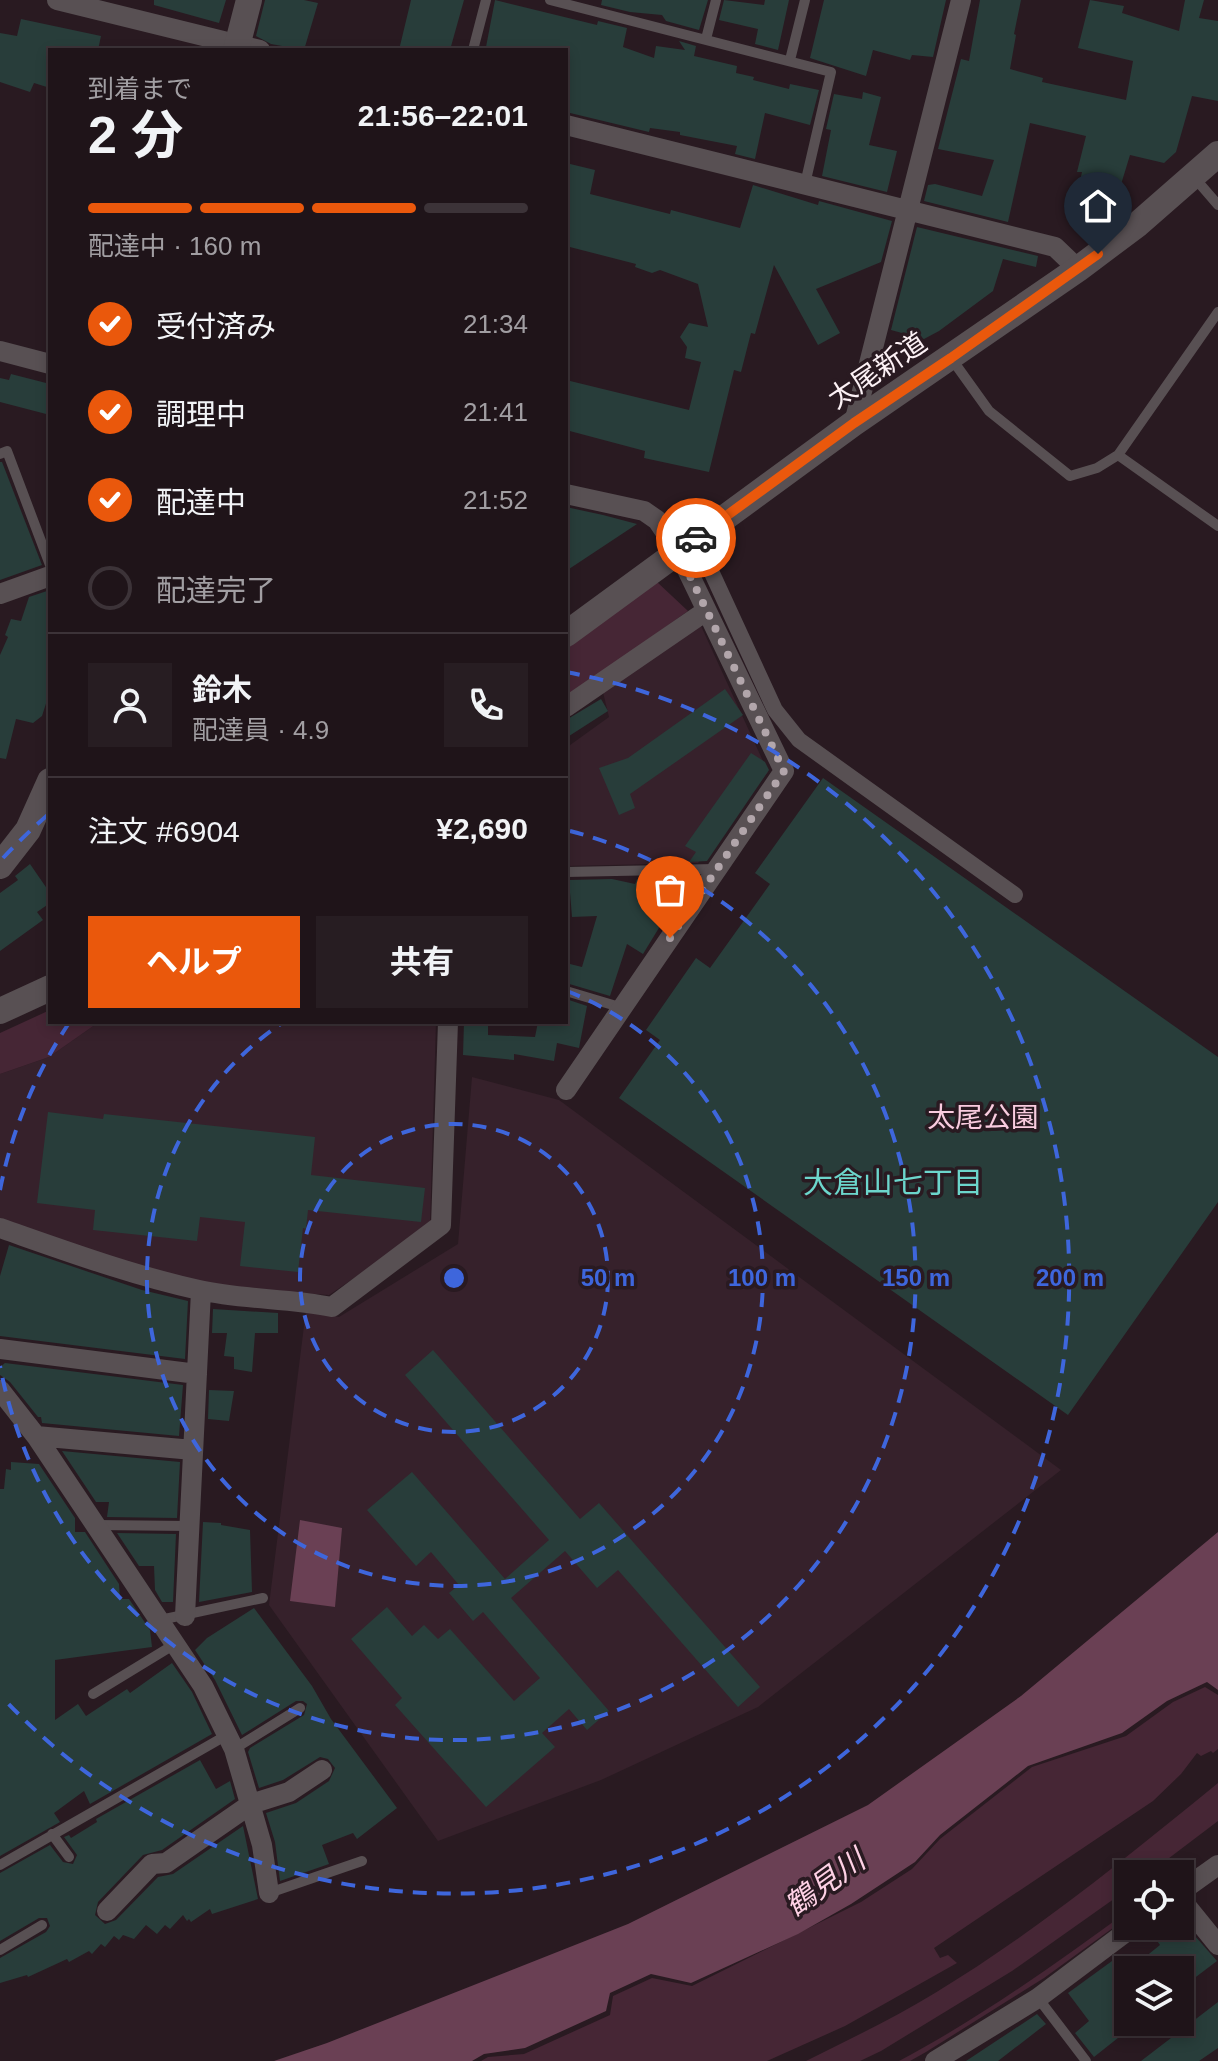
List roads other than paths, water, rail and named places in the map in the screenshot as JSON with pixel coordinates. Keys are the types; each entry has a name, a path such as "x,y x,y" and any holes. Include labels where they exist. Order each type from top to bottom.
{"street":[{"path":"57,0 245,48 249,0"},
{"path":"854,423 961,0"},
{"path":"568,125 1055,247 1078,269"},
{"name":"太尾新道","path":"568,633 854,423 1078,269 1138,224 1218,154"},
{"path":"0,351 48,363"},
{"path":"566,1090 784,771 678,551 657,520 644,511 568,494"},
{"path":"711,571 775,710 799,740 1015,895"},
{"path":"0,594 48,577"},
{"path":"568,706 706,611"},
{"path":"0,866 28,830 48,785"},
{"path":"0,1011 48,989"},
{"path":"0,1228 117,1269 201,1291 297,1300 332,1307 441,1225 448,1024"},
{"path":"185,1616 201,1291"},
{"path":"0,1349 197,1374"},
{"path":"0,1390 36,1436 203,1686 231,1742 251,1804 262,1845 269,1893"},
{"path":"36,1436 193,1450"},
{"path":"107,1911 152,1864 168,1866 251,1804 289,1792 322,1770"},
{"path":"1194,1882 1218,1865"},
{"path":"1194,1915 1218,1945"},
{"path":"935,2061 1038,1998 1115,1940"}],"lane":[{"path":"474,48 486,0"},
{"path":"550,0 831,72 805,184"},
{"path":"706,39 716,0"},
{"path":"790,60 805,0"},
{"path":"1193,176 1218,205"},
{"path":"951,358 989,411 1070,476 1097,468 1118,455 1218,312"},
{"path":"0,454 7,451 48,560"},
{"path":"1118,455 1218,526"},
{"path":"568,872 717,869"},
{"path":"568,992 623,1008"},
{"path":"96,1525 189,1526"},
{"path":"160,1620 263,1598"},
{"path":"93,1694 175,1644"},
{"path":"0,1865 52,1834 300,1708"},
{"path":"52,1834 69,1857"},
{"path":"269,1893 362,1861"},
{"path":"0,1950 42,1925"},
{"path":"1038,1998 1086,2061"}],"water":[{"path":"300,1520 342,1528 335,1607 290,1601"},
{"name":"鶴見川","path":"1218,1532 1218,1690 1207,1682 1167,1701 1122,1733 1028,1766 940,1835 915,1862 798,1934 691,1983 651,1974 610,1993 606,2011 525,2048 484,2054 472,2061 274,2061 628,1924 868,1805 1021,1696"}],"district":[{"name":"大倉山七丁目","path":"893,1183"}],"park label":[{"name":"太尾公園","path":"983,1117"}]}
